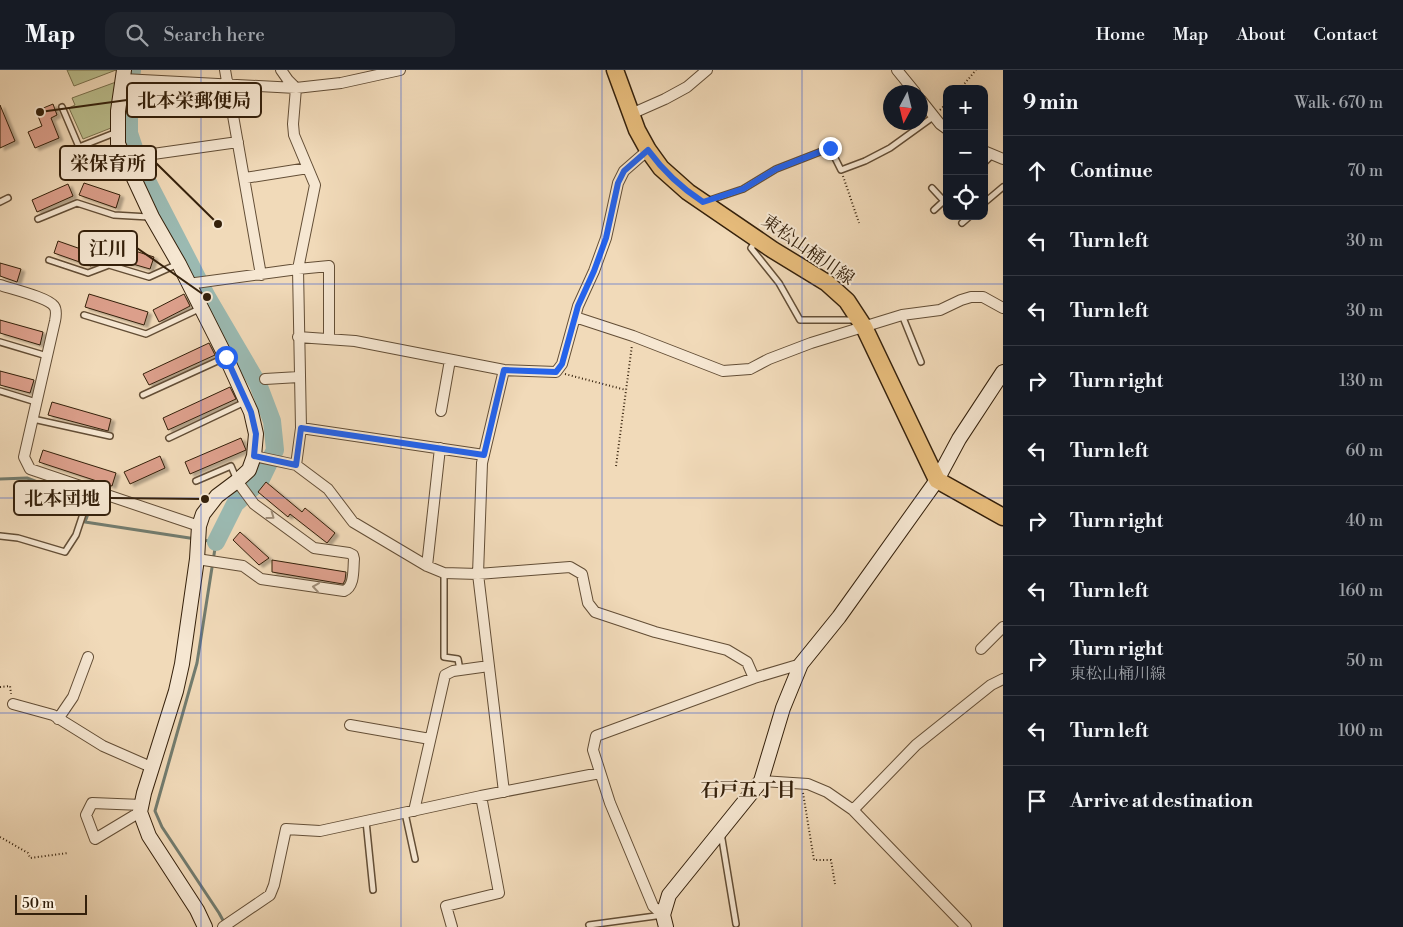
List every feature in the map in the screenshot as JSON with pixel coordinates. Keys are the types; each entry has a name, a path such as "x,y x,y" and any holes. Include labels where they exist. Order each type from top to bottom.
{"main road":[{"name":"東松山桶川線","path":"615,70 637,130 661,168 688,192 757,239 827,283 847,301 861,324 937,480"},
{"path":"937,480 1003,517"}],"street":[{"path":"225,70 261,275"},
{"path":"281,70 296,88 294,134 315,185 298,269 301,428 296,465"},
{"path":"206,927 149,836 141,808 151,767 176,691 182,664 197,559 199,526 203,514 217,496 249,470 254,456 256,434 251,412 226,357 179,264 152,217 118,144 117,132 123,74 296,88 341,83 400,70"},
{"path":"631,114 687,87 707,70"},
{"path":"897,70 909,85"},
{"path":"928,110 943,126"},
{"path":"125,161 146,155 238,142"},
{"path":"298,337 355,341 504,370 556,372 562,364 575,317 606,238 618,183 624,171 648,150"},
{"path":"245,178 308,168"},
{"path":"188,284 329,266 328,339"},
{"path":"0,285 47,300 54,306 56,312 24,457 30,469 199,526"},
{"path":"575,317 633,336 723,371 750,369 770,359 861,324 902,315 940,310 971,297 983,297 1003,308"},
{"path":"441,412 450,360"},
{"path":"504,370 482,463 478,574 504,792"},
{"path":"665,921 669,895 761,781 783,708 801,664 839,617 937,480 959,439 1003,372"},
{"path":"264,379 299,377"},
{"path":"301,428 484,455"},
{"path":"427,566 440,448"},
{"path":"254,456 296,465 328,489 353,522 427,566 444,573 478,574 570,568 582,574 588,603 595,612 655,632 727,650 747,662 754,678"},
{"path":"197,559 243,566 260,579 344,591 348,590 351,586 353,555 314,548 254,504 237,481"},
{"path":"981,649 1003,627"},
{"path":"58,719 73,697 88,658"},
{"path":"665,921 653,906 610,803 593,750 596,736 754,678 801,664"},
{"path":"410,812 445,675 453,670 489,666"},
{"path":"853,810 916,745 991,685 1003,679"},
{"path":"13,704 53,716 103,746 151,767"},
{"path":"350,725 430,739"},
{"path":"223,927 270,895 274,885 286,829 320,831 600,773"},
{"path":"761,781 808,784 827,792 853,810 966,927"},
{"path":"452,927 446,906 499,894 482,796"},
{"path":"92,803 141,808 95,839 86,815 92,803"}],"lane":[{"path":"62,107 79,147 117,132"},
{"path":"703,202 743,189 776,169 830,148 842,170 890,148 933,117"},
{"path":"988,200 1003,187"},
{"path":"932,188 943,197"},
{"path":"0,202 8,198"},
{"path":"934,210 943,201"},
{"path":"38,219 77,203 114,215 152,217"},
{"path":"962,223 965,220"},
{"path":"757,239 751,248 779,283 800,320 861,324"},
{"path":"49,260 88,273 109,264 149,277 179,264"},
{"path":"84,315 146,334 202,308"},
{"path":"902,315 921,362"},
{"path":"0,342 47,356"},
{"path":"143,395 226,357"},
{"path":"0,391 37,402"},
{"path":"169,438 246,402"},
{"path":"33,419 110,436"},
{"path":"196,481 232,466 237,481"},
{"path":"0,536 18,538 65,552 76,535 91,489"},
{"path":"444,573 444,657 458,660 460,670"},
{"path":"410,812 415,859"},
{"path":"366,821 373,890"},
{"path":"720,830 736,924"},
{"path":"590,927 589,925 665,921"}],"path":[{"path":"963,85 976,70"},
{"path":"842,170 859,223"},
{"path":"616,466 633,336"},
{"path":"556,372 626,390"},
{"path":"0,687 10,686 13,704"},
{"path":"802,783 814,860 831,860 835,884"},
{"path":"0,837 28,853 30,858 68,853"}],"green space":[{"path":"67,70 116,70 74,86"},
{"path":"116,82 111,128 83,139 69,108 75,105 72,98"}],"building":[{"path":"53,104 57,115 51,118 59,138 35,148 28,132 42,126 36,111"},
{"path":"0,105 15,141 0,148"},
{"path":"84,183 120,195 116,208 79,195"},
{"path":"68,184 73,196 37,212 32,200"},
{"path":"58,241 95,254 91,266 54,253"},
{"path":"116,245 154,257 150,269 112,258"},
{"path":"0,263 21,269 17,282 0,276"},
{"path":"89,294 148,312 144,325 85,307"},
{"path":"184,294 190,306 159,322 153,310"},
{"path":"0,320 43,332 40,345 0,333"},
{"path":"209,343 215,355 149,385 143,374"},
{"path":"0,371 34,380 30,393 0,385"},
{"path":"230,387 236,399 168,430 163,418"},
{"path":"52,402 111,419 108,431 48,415"},
{"path":"241,438 246,450 190,474 185,462"},
{"path":"43,450 116,473 112,486 39,462"},
{"path":"160,456 165,468 130,484 124,472"},
{"path":"266,482 302,512 305,508 335,533 327,543 290,514 288,517 258,492"},
{"path":"240,532 269,558 259,565 233,540"},
{"path":"272,560 346,572 345,580 343,584 272,572"}],"waterway":[{"path":"132,70 129,93 129,133 141,169 207,297 258,384 272,421 275,450 260,481 235,504 216,542"},
{"path":"0,479 27,478 92,503 85,522 196,539"},
{"path":"202,540 216,542 197,663 155,811 162,827 225,924"}],"place":[{"name":"北本栄郵便局","path":"40,112"},
{"name":"栄保育所","path":"218,224"},
{"name":"江川","path":"207,297"},
{"name":"北本団地","path":"205,499"}],"district":[{"name":"石戸五丁目","path":"748,790"}],"route":[{"path":"226,357 251,412 256,434 254,456 296,465 301,428 484,455 504,370 556,372 562,364 578,306 606,238 618,183 624,171 631,164 648,150 661,168 688,192 703,202 743,189 776,169 830,148"}]}
